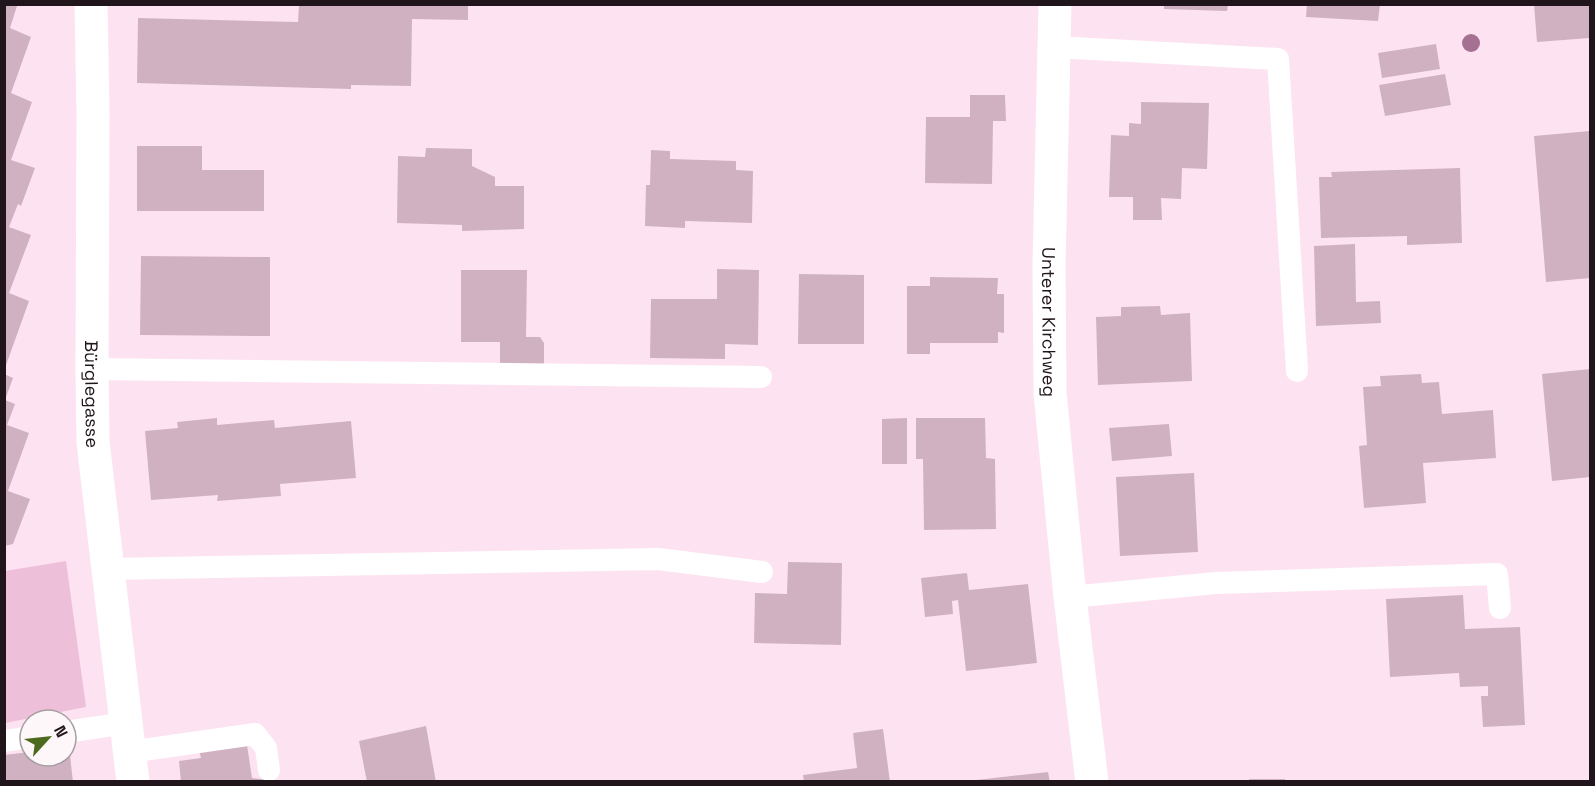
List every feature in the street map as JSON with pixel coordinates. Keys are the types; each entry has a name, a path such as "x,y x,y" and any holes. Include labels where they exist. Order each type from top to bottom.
{"street":[{"name":"Bürglegasse","path":"91,4 93,442 130,752"},
{"name":"Unterer Kirchweg","path":"1055,4 1049,265 1050,393 1070,597 1092,782"}],"lane":[{"path":"1055,47 1278,59 1297,371"},
{"path":"92,369 761,377"},
{"path":"108,569 658,559 762,572"},
{"path":"1070,597 1216,583 1497,574 1500,608"},
{"path":"78,736 130,752 255,734 266,748 268,770"}],"shaded area":[{"path":"66,561 86,707 18,708 18,720 5,723 5,571"}],"building":[{"path":"4,4 17,6 10,28 31,37 11,93 32,102 11,160 35,168 21,206 18,204 9,227 31,235 9,293 29,301 5,368"},
{"path":"1164,4 1228,4 1227,11 1164,9"},
{"path":"1307,4 1380,4 1378,21 1306,17"},
{"path":"1534,4 1590,4 1590,38 1537,42"},
{"path":"299,5 468,5 468,20 412,19 411,86 351,85 351,89 137,83 138,18 298,22"},
{"path":"1436,44 1440,69 1382,78 1378,53"},
{"path":"1445,74 1451,105 1385,116 1379,85"},
{"path":"970,95 1005,95 1006,121 993,121 992,184 925,183 926,117 970,117"},
{"path":"1141,102 1209,103 1207,169 1182,168 1181,199 1161,198 1162,220 1133,220 1133,197 1109,197 1111,135 1129,136 1129,123 1141,124"},
{"path":"1590,131 1590,278 1546,282 1534,136"},
{"path":"137,146 202,146 202,170 264,170 264,211 137,211"},
{"path":"426,148 472,149 472,166 495,177 495,186 524,186 524,229 462,231 462,225 397,223 398,156 425,157"},
{"path":"651,150 670,151 670,159 736,161 736,170 753,171 752,223 685,221 685,228 645,226 646,185 650,185"},
{"path":"1460,168 1462,243 1407,245 1407,236 1321,238 1319,177 1332,177 1331,172"},
{"path":"1355,244 1356,302 1380,301 1381,323 1316,326 1314,246"},
{"path":"141,256 270,257 270,336 140,335"},
{"path":"717,269 759,270 758,345 725,344 725,359 650,358 651,299 717,299"},
{"path":"461,270 527,270 526,337 540,337 544,343 544,365 500,364 500,342 461,342"},
{"path":"799,274 864,275 864,344 798,344"},
{"path":"930,277 998,278 997,294 1004,294 1004,333 998,332 998,343 930,343 930,354 907,354 907,286 930,286"},
{"path":"1160,306 1161,315 1190,313 1192,381 1098,385 1096,317 1121,316 1121,307"},
{"path":"1590,369 1590,477 1552,481 1542,374"},
{"path":"4,374 13,378 5,400 15,404 7,425 29,433 8,491 30,499 13,544 4,546"},
{"path":"1421,374 1422,383 1439,382 1442,414 1493,410 1496,458 1423,463 1426,503 1364,508 1359,446 1367,445 1363,387 1381,386 1380,376"},
{"path":"217,418 217,425 274,420 275,428 351,421 356,478 280,484 281,496 217,501 218,495 151,500 145,431 178,428 177,422"},
{"path":"907,418 907,464 882,464 882,419"},
{"path":"916,418 985,418 986,458 995,459 996,529 924,530 923,459 916,459"},
{"path":"1169,424 1172,456 1112,461 1109,428"},
{"path":"1194,473 1198,552 1120,556 1116,477"},
{"path":"788,562 842,563 841,645 754,643 755,593 787,594"},
{"path":"967,573 969,590 1028,584 1037,663 966,671 958,600 952,601 953,614 925,617 921,578"},
{"path":"1463,595 1465,629 1520,627 1525,725 1483,727 1481,696 1488,696 1488,686 1460,687 1459,673 1390,677 1386,599"},
{"path":"426,726 436,782 367,782 359,741"},
{"path":"883,729 890,782 804,782 803,775 857,768 853,733"},
{"path":"247,745 252,778 269,780 269,782 181,782 179,761 201,758 199,751"},
{"path":"18,753 18,768 71,768 73,782 4,782 4,755"},
{"path":"1048,772 1050,782 976,782 976,780"},
{"path":"1249,779 1285,779 1285,782 1249,782"}]}
